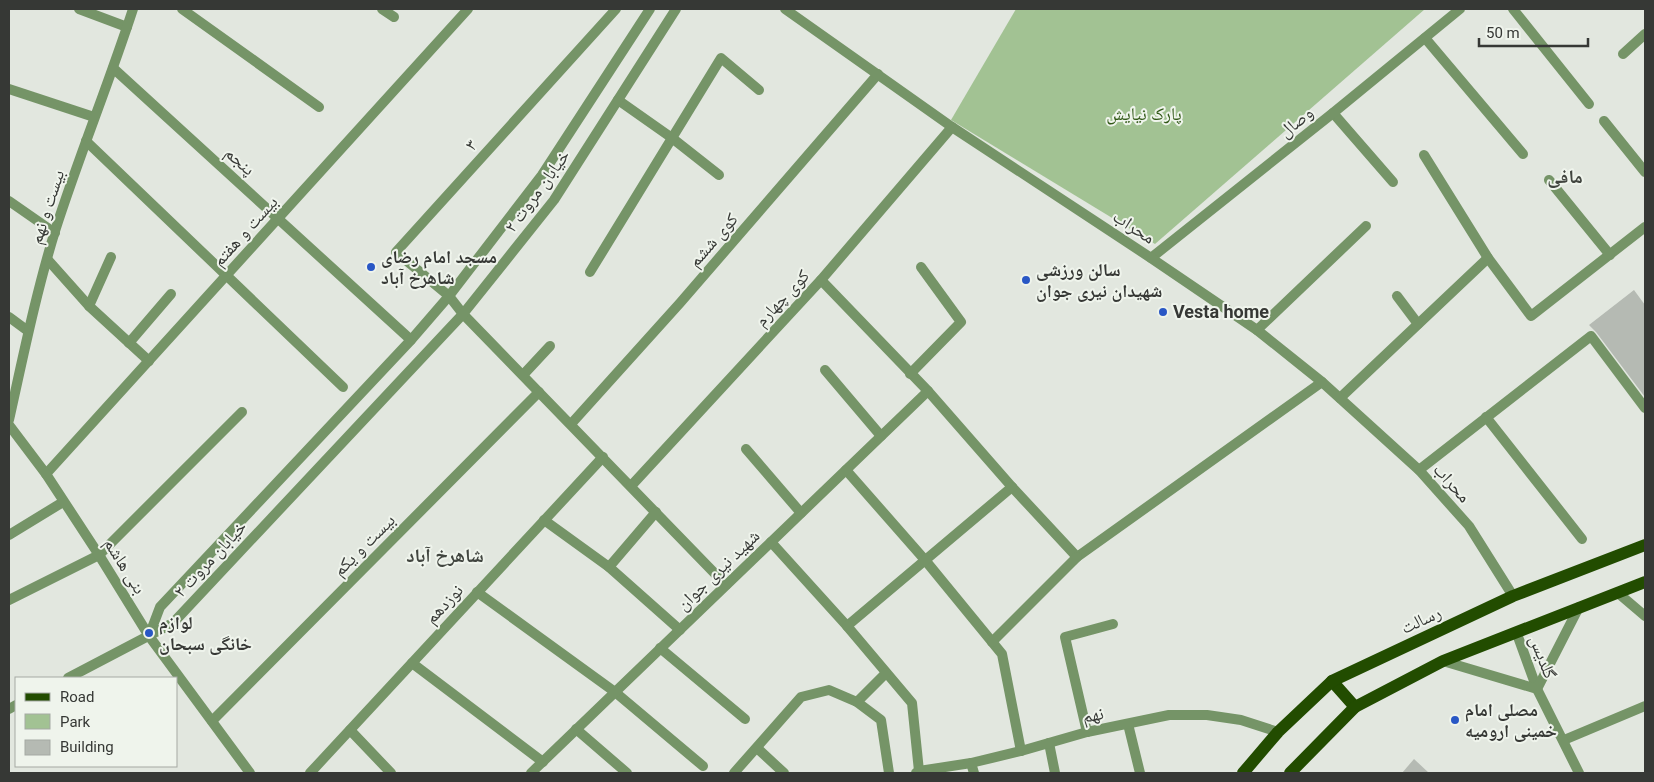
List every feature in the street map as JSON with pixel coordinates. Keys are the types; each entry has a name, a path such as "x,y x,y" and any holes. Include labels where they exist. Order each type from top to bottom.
{"main road":[{"name":"رسالت","path":"1242,773 1278,732 1332,681 1513,596 1645,544"},
{"path":"1290,773 1355,707 1443,661 1645,582"},
{"path":"1332,681 1355,707"}],"street":[{"path":"79,9 127,28"},
{"name":"بیست و نهم","path":"9,420 28,331 55,233 133,9"},
{"path":"182,9 319,107"},
{"path":"382,9 394,17"},
{"name":"بیست و هفتم","path":"46,474 468,9"},
{"name":"۳","path":"449,296 396,252 616,9"},
{"name":"خیابان مروت ۲","path":"149,636 160,606 411,340 449,296 542,175 650,9"},
{"name":"خیابان مروت ۲","path":"149,636 173,622 463,314 554,200 676,9"},
{"name":"محراب","path":"785,9 952,127 1152,258 1257,330 1322,382 1419,470 1469,526 1513,596"},
{"name":"وصال","path":"1152,258 1460,9"},
{"path":"1513,9 1589,104"},
{"path":"1623,54 1645,34"},
{"path":"1426,38 1523,154"},
{"path":"590,272 721,58 759,90"},
{"name":"پنجم","path":"113,68 411,340"},
{"name":"کوی ششم","path":"571,424 878,74"},
{"path":"9,89 94,117"},
{"path":"618,100 672,138 719,175"},
{"path":"1333,113 1393,182"},
{"path":"1604,121 1645,172"},
{"name":"کوی چهارم","path":"631,486 821,280 952,127"},
{"path":"86,141 343,387"},
{"path":"1424,155 1488,258 1532,316 1645,227"},
{"path":"1549,180 1610,255"},
{"path":"9,200 55,233"},
{"path":"1257,330 1366,226"},
{"path":"89,306 112,257"},
{"path":"1340,398 1488,258"},
{"path":"48,260 89,306 149,361"},
{"path":"910,374 961,322 921,267"},
{"path":"821,280 928,391 1012,487 1078,557"},
{"path":"129,343 171,294"},
{"path":"449,296 463,314 726,585"},
{"path":"1397,296 1418,324"},
{"path":"9,318 28,331"},
{"path":"1419,470 1591,336 1645,408"},
{"path":"523,375 550,346"},
{"path":"825,370 881,436"},
{"path":"992,642 1078,557 1322,382"},
{"name":"شهید نیری جوان","path":"530,773 928,391"},
{"name":"بیست و یکم","path":"212,720 539,392"},
{"path":"9,600 99,555 242,412"},
{"path":"1486,417 1582,539"},
{"name":"بنی هاشم","path":"9,425 46,474 149,636 250,773"},
{"path":"746,449 801,513"},
{"name":"نوزدهم","path":"310,773 602,457"},
{"path":"846,470 925,560 1002,654 1021,751"},
{"path":"847,626 1012,487"},
{"path":"9,535 63,502"},
{"path":"609,567 656,512"},
{"path":"544,520 609,567 680,630"},
{"path":"771,542 847,626 912,703 917,772"},
{"path":"477,592 615,692 704,766"},
{"path":"1618,593 1645,616"},
{"path":"1443,661 1537,689 1579,607"},
{"path":"1087,732 1065,637 1113,624"},
{"name":"گلدیس","path":"1516,634 1537,689 1579,773"},
{"path":"70,677 149,636"},
{"path":"660,648 745,719"},
{"path":"412,663 543,762"},
{"path":"857,702 886,673"},
{"path":"734,773 801,697 829,690 857,702 881,720 889,773"},
{"path":"1564,740 1645,706"},
{"name":"نهم","path":"917,772 973,768 1021,751 1087,732 1169,714 1207,715 1241,720 1278,732"},
{"path":"1128,724 1140,773"},
{"path":"576,729 626,773"},
{"path":"350,730 391,773"},
{"path":"1049,743 1055,773"},
{"path":"757,748 784,773"}],"green space":[{"name":"پارک نیایش","path":"1016,9 1425,9 1155,244 951,120"}],"building":[{"path":"1634,290 1645,305 1645,397 1589,325"},
{"path":"1414,759 1429,773 1402,773"}],"place":[{"name":"مسجد امام رضای شاهرخ آباد","path":"371,267"},
{"name":"سالن ورزشی شهیدان نیری جوان","path":"1026,280"},
{"name":"Vesta home","path":"1163,312"},
{"name":"لوازم خانگی سبحان","path":"149,633"},
{"name":"مصلی امام خمینی ارومیه","path":"1455,720"}],"district":[{"name":"مافی","path":"1565,176"},
{"name":"شاهرخ آباد","path":"445,555"}]}
